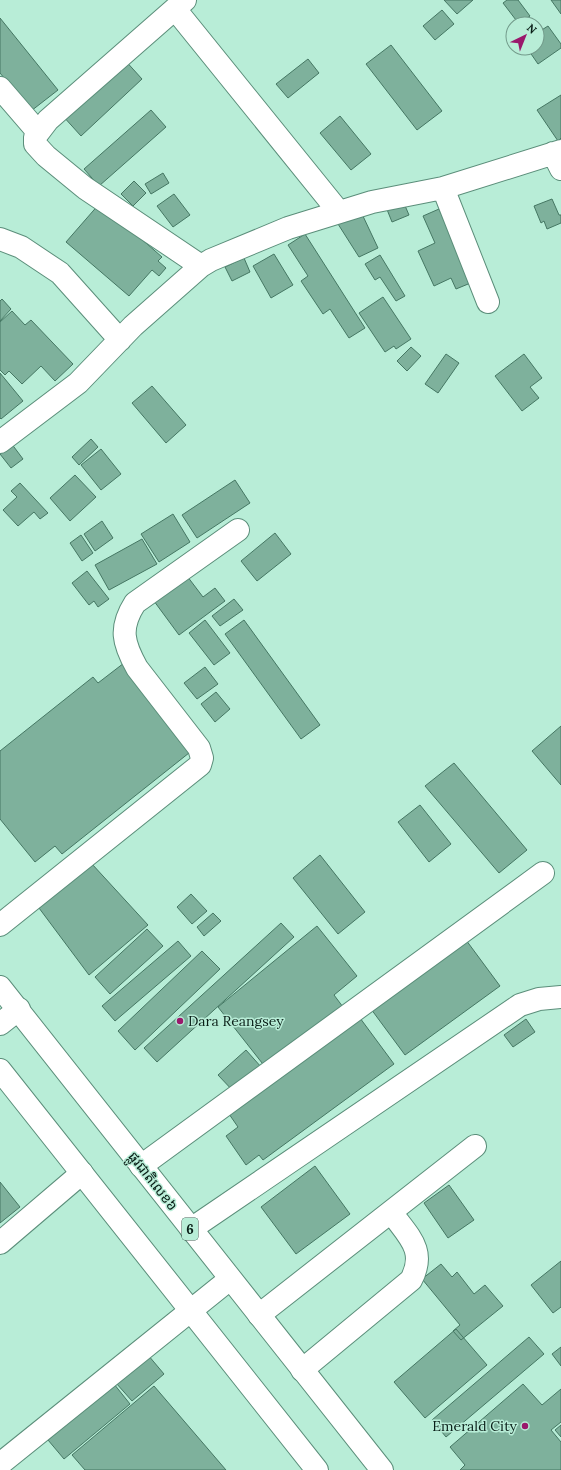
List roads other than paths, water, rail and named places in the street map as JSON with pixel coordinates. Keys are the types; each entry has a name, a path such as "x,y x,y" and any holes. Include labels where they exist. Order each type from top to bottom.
{"street":[{"path":"201,266 85,188 56,165 35,144 35,138 38,132 48,120 180,4 339,212"},
{"path":"0,88 38,132"},
{"path":"0,442 78,383 120,340 201,266 211,260 288,228 372,202 443,188 558,158"},
{"path":"443,188 488,302"},
{"path":"0,239 21,247 60,273 120,340"},
{"path":"0,925 200,765 202,758 199,748 136,668 130,656 124,626 127,616 135,603 238,530"},
{"path":"141,1166 543,873"},
{"name":"ផ្លូវជាតិលេខ៦","path":"0,987 19,1009 141,1166 382,1470"},
{"path":"191,1229 520,1005 539,999 561,997"},
{"path":"0,1024 19,1009"},
{"path":"0,1070 317,1470"},
{"path":"259,1315 475,1146"},
{"path":"0,1243 82,1173"},
{"path":"302,1370 410,1280 417,1269 418,1258 414,1245 391,1212"},
{"path":"0,1464 230,1279"}],"place":[{"name":"Dara Reangsey","path":"180,1021"},
{"name":"Emerald City","path":"525,1426"}]}
